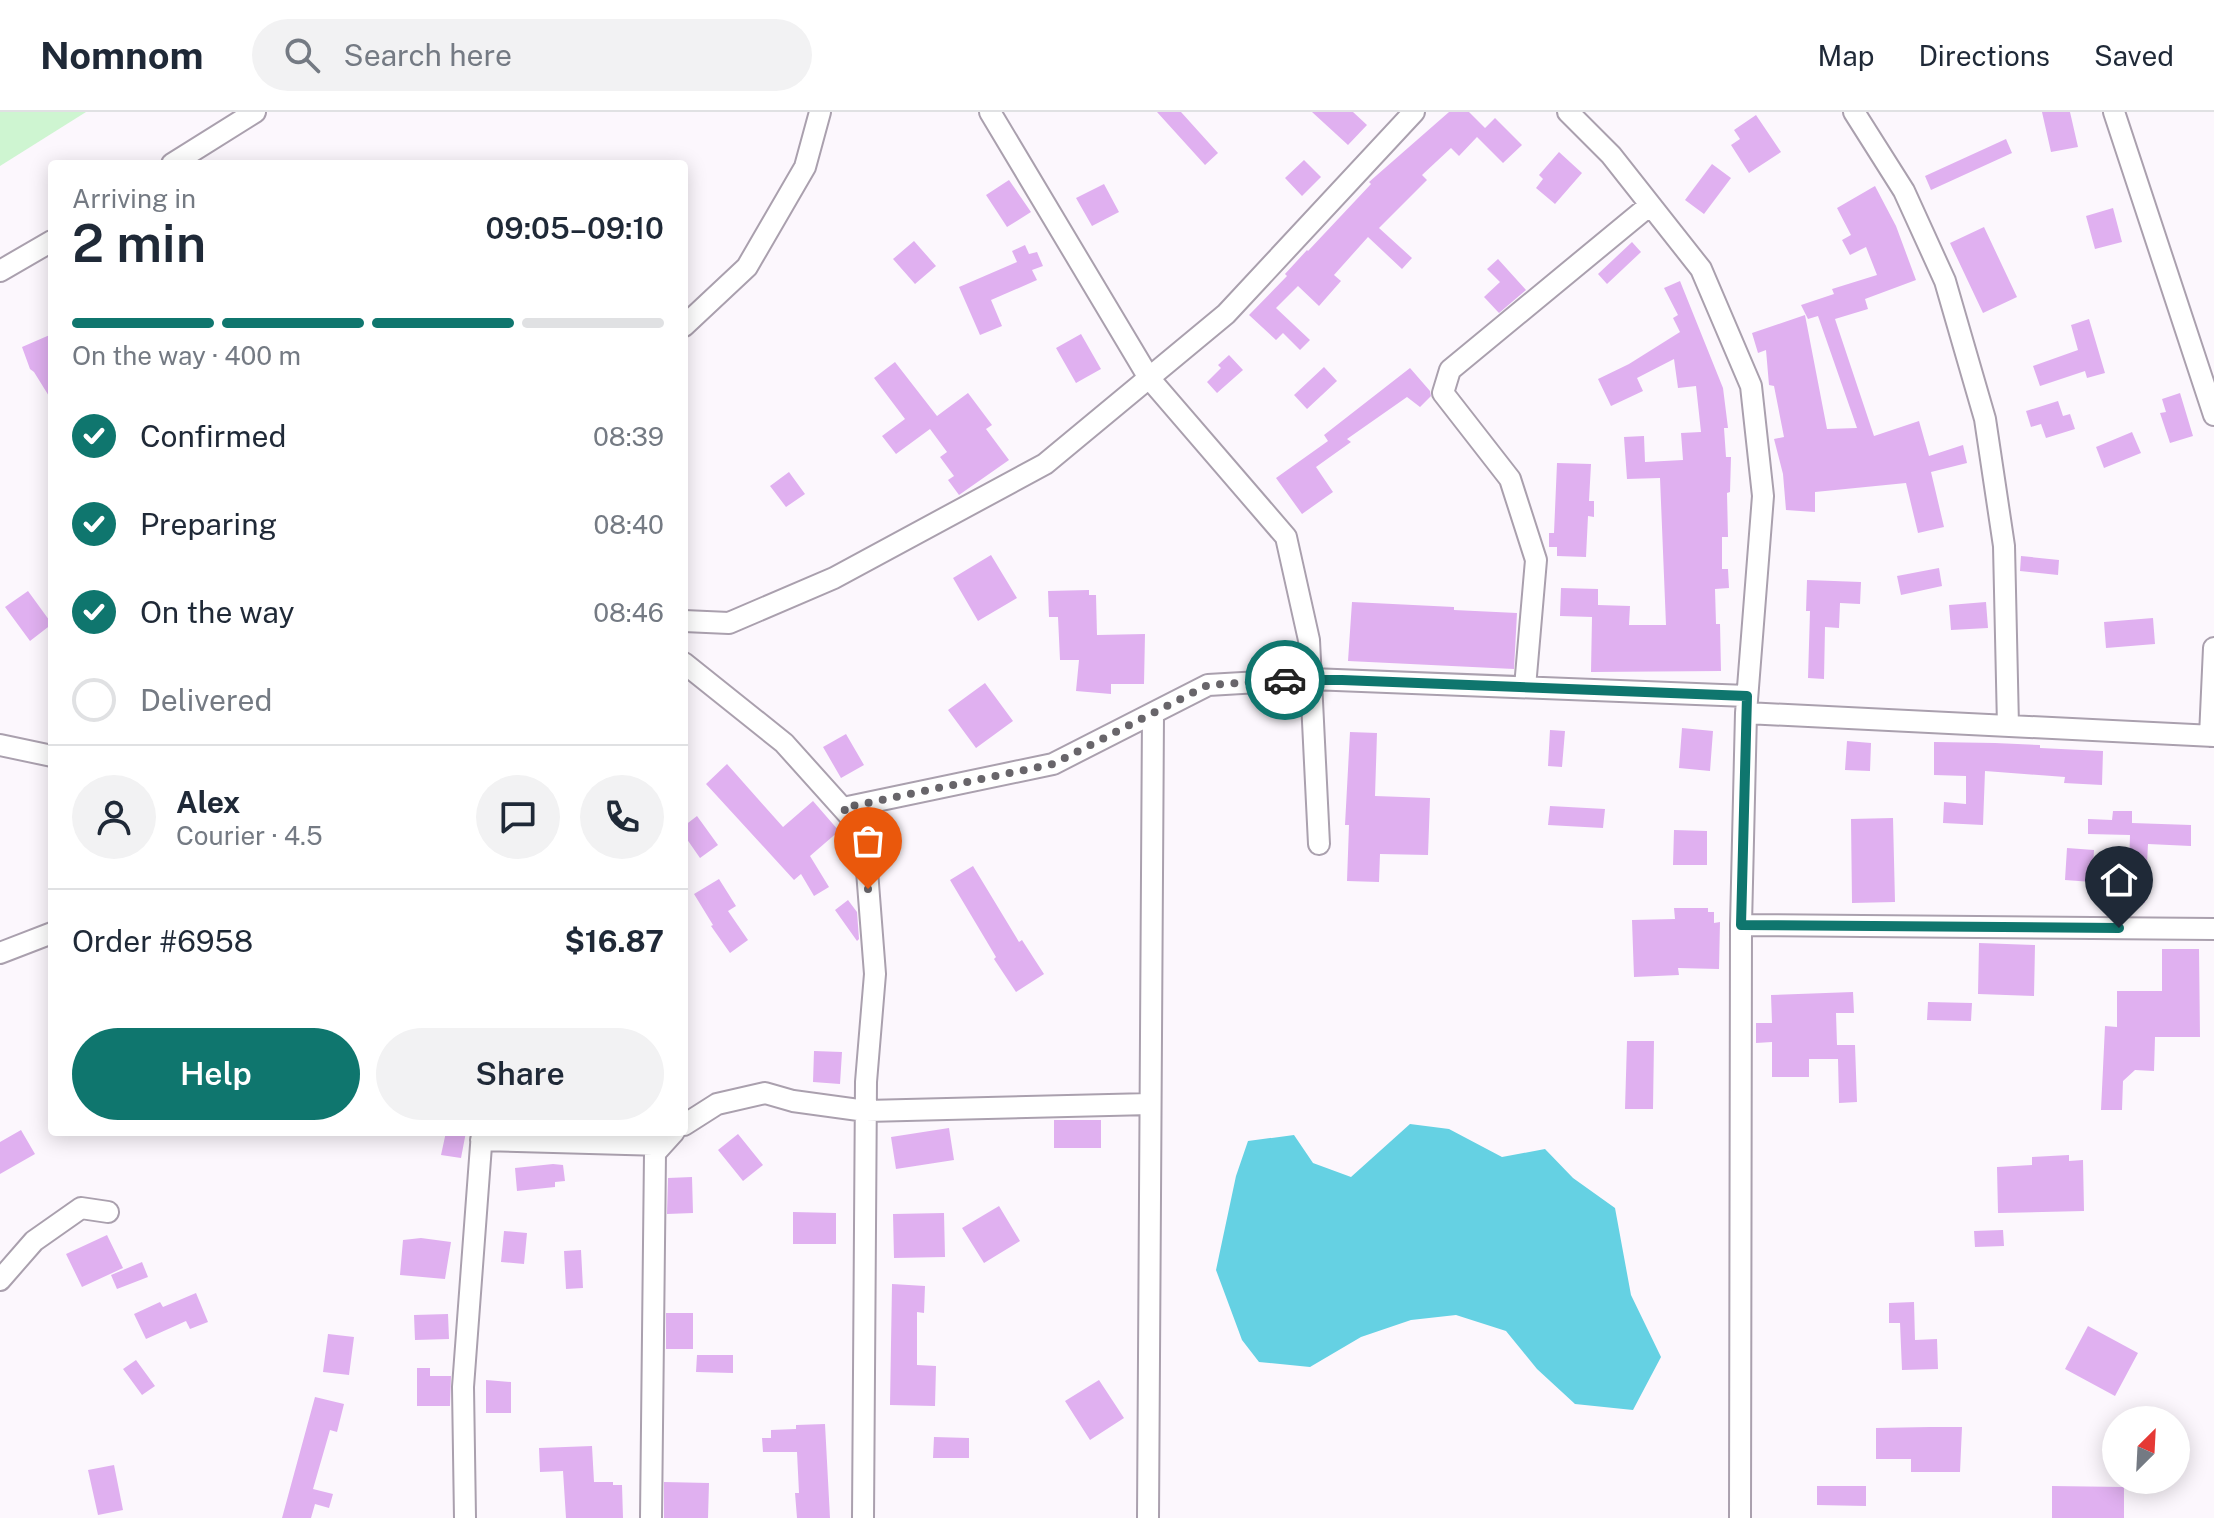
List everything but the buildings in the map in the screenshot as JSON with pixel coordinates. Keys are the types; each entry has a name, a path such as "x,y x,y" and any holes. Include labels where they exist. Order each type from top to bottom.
{"street":[{"path":"178,160 255,112"},
{"path":"688,322 747,267 805,167 820,112"},
{"path":"990,112 1149,378 1286,537 1309,640 1319,844"},
{"path":"688,621 729,623 834,578 1045,464 1226,314 1414,112"},
{"path":"1568,112 1611,155 1701,269 1751,386 1763,496 1746,704 1741,925 1740,1518"},
{"path":"1854,112 1904,191 1945,281 1985,419 2004,546 2008,726"},
{"path":"2114,112 2214,415"},
{"path":"1525,687 1536,560 1510,479 1443,393 1450,370 1650,205"},
{"path":"0,271 48,246"},
{"path":"843,808 1053,764 1208,685 1311,679 1525,687 2008,726 2212,736 2214,648"},
{"path":"688,666 784,743 864,832 875,974 866,1111 863,1518"},
{"path":"1148,1518 1153,714"},
{"path":"0,745 48,755"},
{"path":"1741,925 2214,929"},
{"path":"0,953 48,935"},
{"path":"688,1122 717,1104 765,1093 793,1101 866,1111 1150,1104"},
{"path":"465,1518 463,1387 482,1136 668,1138"},
{"path":"651,1518 655,1153 668,1138"},
{"path":"0,1280 34,1241 81,1208 108,1212"}],"green space":[{"path":"0,112 86,112 0,166"}],"water":[{"path":"1410,1124 1449,1129 1502,1157 1545,1149 1573,1178 1615,1208 1631,1295 1661,1357 1633,1410 1575,1404 1537,1369 1506,1331 1456,1315 1411,1320 1361,1337 1310,1367 1259,1362 1242,1340 1216,1270 1236,1176 1248,1141 1294,1135 1313,1163 1351,1177"}],"way so far":[{"path":"868,889 864,832 843,808 1053,764 1208,685 1285,680"}],"route":[{"path":"1285,680 1747,696 1741,925 2119,928"}]}
